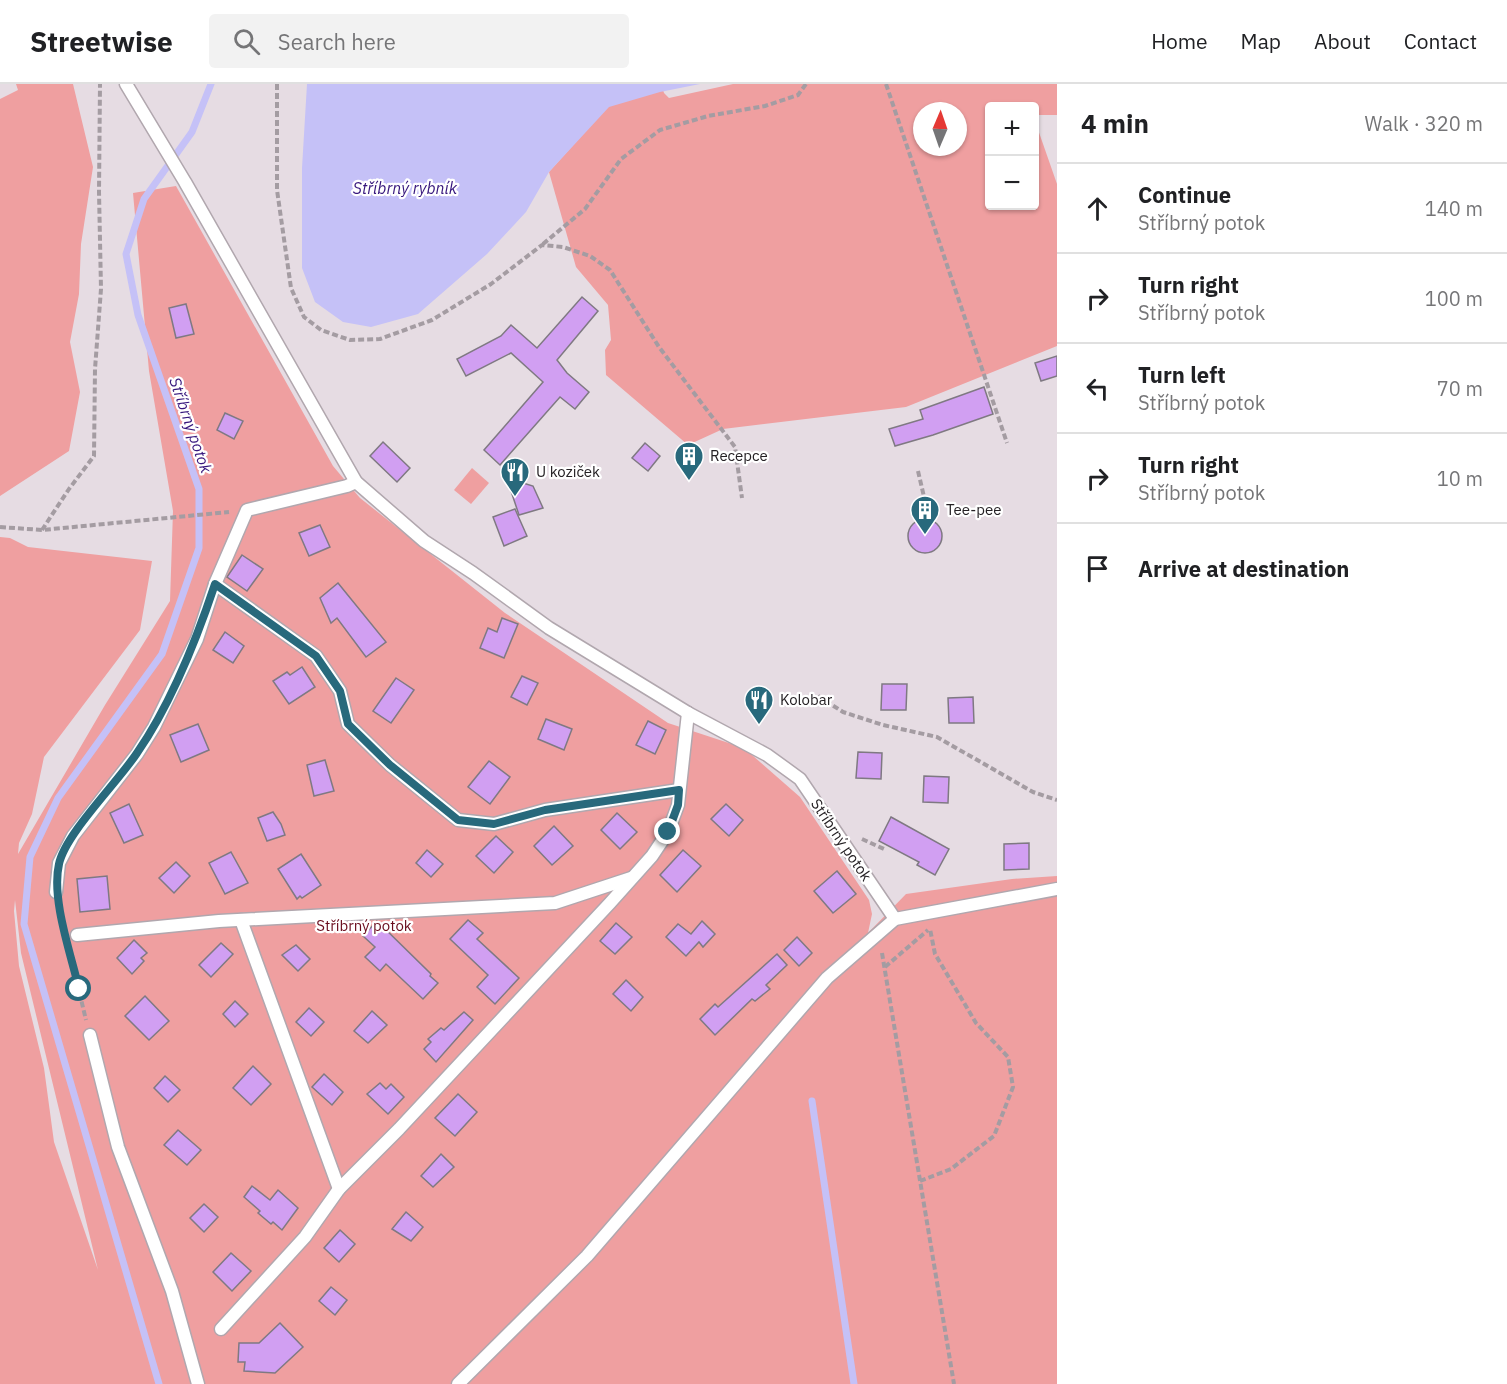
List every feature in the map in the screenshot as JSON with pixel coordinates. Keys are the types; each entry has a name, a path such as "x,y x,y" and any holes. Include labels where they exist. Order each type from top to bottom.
{"lane":[{"name":"Stříbrný potok","path":"126,84 185,182 356,482 424,541 549,628 688,713 766,755 800,779 895,919"},
{"path":"56,892 59,863 73,836 137,754 154,727 197,639 215,584 247,510 356,482"},
{"path":"215,584 316,656 340,691 348,724 390,765 458,820 494,824 545,810 679,790"},
{"path":"221,1329 305,1237 339,1189 399,1129 652,856 668,832 678,805 688,713"},
{"path":"72,935 219,921 555,903 632,878"},
{"path":"458,1384 587,1256 827,978 895,919 1057,888"},
{"path":"241,920 339,1189"},
{"path":"90,1035 118,1147 172,1291 198,1384"}],"path":[{"path":"42,530 94,456 94,369 101,288 100,84"},
{"path":"277,84 277,190 291,288 304,317 321,330 350,340 380,339 432,320 491,284 585,209 621,159 660,130 708,116 765,106 798,95 806,84"},
{"path":"886,84 1007,443"},
{"path":"542,245 563,247 590,256 610,270 659,347 735,447 742,498"},
{"path":"918,471 928,514"},
{"path":"0,527 42,530 218,513"},
{"path":"818,696 843,712 883,726 936,737 1033,792 1057,800"},
{"path":"56,892 72,935"},
{"path":"885,966 930,929 941,927"},
{"path":"920,1181 951,1169 994,1136 1013,1087 1008,1057 976,1023 935,954 930,929"},
{"path":"878,936 885,966 954,1384"},
{"path":"69,946 90,1035"}],"green space":[{"path":"16,84 73,84 93,167 81,244 79,294 70,342 80,392 69,451 0,496 0,99 18,90"},
{"path":"733,84 1057,84 1057,115 1039,115 1039,102 985,102 985,210 1039,210 1039,132 1057,184 1057,346 906,407 723,429 688,445 606,375 605,350 611,340 608,305 576,267 549,172 611,103 662,87 669,98"},
{"name":"Stříbrný potok","path":"176,186 333,466 360,498 505,613 668,723 744,748 800,797 869,900 872,914 868,933 906,894 1012,879 1057,876 1057,1384 0,1384 0,537 10,538 28,547 152,561 140,630 44,757 32,814 19,843 18,854 105,705 170,601 173,511 149,371 133,193","holes":["15,900 21,953 98,1270 54,1142 44,1068 19,966"]},
{"path":"472,468 489,483 471,504 454,490"}],"water":[{"name":"Stříbrný rybník","path":"307,84 700,84 660,92 609,107 549,172 526,212 487,254 418,314 371,327 343,322 315,302 302,268 302,168"}],"building":[{"path":"582,297 598,311 557,360 567,373 589,392 575,409 560,397 500,465 484,450 543,382 511,353 466,376 457,359 501,336 511,325 537,348"},
{"path":"186,304 194,334 176,338 169,308"},
{"path":"1057,356 1057,376 1041,381 1035,363"},
{"path":"984,387 993,414 895,446 889,429 923,419 920,410"},
{"path":"225,413 243,421 234,439 217,430"},
{"path":"383,442 410,468 397,482 370,456"},
{"path":"645,443 660,456 648,471 632,458"},
{"path":"523,483 533,486 543,508 519,515 510,488"},
{"path":"515,509 527,536 504,546 493,517"},
{"name":"Tee-pee","path":"925,519 937,524 942,536 937,548 925,553 913,548 908,536 913,524"},
{"path":"320,525 330,547 309,556 299,533"},
{"path":"242,555 263,569 247,591 227,577"},
{"path":"338,583 386,642 366,657 337,618 331,623 320,598"},
{"path":"502,618 518,624 504,658 480,648 488,628 497,632"},
{"path":"225,632 244,646 233,663 213,650"},
{"path":"302,667 315,687 289,704 273,681 287,672 290,675"},
{"path":"522,676 538,683 527,705 511,697"},
{"path":"396,678 414,690 391,723 373,711"},
{"path":"882,684 907,684 906,710 881,710"},
{"path":"973,697 974,723 949,723 948,698"},
{"path":"546,719 572,729 564,750 538,739"},
{"path":"648,721 666,730 655,754 636,745"},
{"path":"198,724 209,750 181,762 170,735"},
{"path":"858,752 882,753 881,779 856,778"},
{"path":"325,760 334,791 314,796 307,765"},
{"path":"489,761 510,777 490,804 468,787"},
{"path":"924,776 949,777 948,803 923,802"},
{"path":"129,804 143,835 124,843 110,813"},
{"path":"726,804 743,820 729,836 711,819"},
{"path":"273,812 285,835 267,841 258,818"},
{"path":"617,813 637,832 620,849 601,830"},
{"path":"891,817 949,849 935,875 917,865 919,862 879,841"},
{"path":"554,826 573,846 552,865 534,846"},
{"path":"496,836 513,852 494,873 476,856"},
{"path":"1029,843 1029,869 1004,870 1004,844"},
{"path":"427,850 443,864 431,877 416,863"},
{"path":"683,850 701,866 677,892 660,875"},
{"path":"231,852 248,883 225,894 209,863"},
{"path":"301,854 321,885 297,899 278,869"},
{"path":"176,862 190,876 174,893 159,878"},
{"path":"837,871 856,894 833,913 814,891"},
{"path":"107,876 110,909 80,912 77,879"},
{"path":"468,920 483,933 477,939 519,978 495,1004 477,987 488,975 450,939"},
{"path":"377,921 438,983 423,999 386,964 380,971 365,957 375,947 363,936"},
{"path":"702,921 715,934 703,947 699,942 686,956 666,937 678,924 691,934"},
{"path":"616,923 632,937 615,954 600,941"},
{"path":"797,937 812,953 799,966 784,950"},
{"path":"134,940 147,953 141,958 144,961 132,974 117,958"},
{"path":"221,943 233,954 211,977 199,965"},
{"path":"296,945 310,959 298,971 282,955"},
{"path":"777,954 787,965 766,985 770,989 755,1001 752,999 715,1035 700,1019 715,1004 718,1007"},
{"path":"626,980 643,997 631,1011 613,994"},
{"path":"145,996 169,1021 149,1040 125,1016"},
{"path":"235,1001 248,1014 235,1027 223,1014"},
{"path":"309,1008 324,1022 311,1036 296,1022"},
{"path":"372,1011 387,1025 368,1043 354,1031"},
{"path":"464,1012 473,1020 436,1062 424,1049 431,1042 428,1039 441,1028 444,1030"},
{"path":"253,1066 271,1084 251,1105 233,1088"},
{"path":"324,1074 343,1092 332,1105 312,1087"},
{"path":"165,1076 180,1090 168,1102 154,1088"},
{"path":"380,1083 386,1089 391,1084 404,1097 388,1114 367,1094"},
{"path":"458,1094 477,1112 455,1136 435,1118"},
{"path":"178,1130 201,1150 187,1165 164,1145"},
{"path":"441,1154 454,1167 433,1187 421,1176"},
{"path":"252,1186 270,1200 278,1190 298,1208 282,1230 258,1213 260,1211 244,1197"},
{"path":"204,1204 218,1217 204,1232 190,1218"},
{"path":"406,1212 423,1227 411,1241 392,1229"},
{"path":"340,1230 355,1244 339,1262 324,1248"},
{"path":"231,1253 251,1271 232,1291 213,1272"},
{"path":"331,1287 347,1300 335,1315 319,1301"},
{"path":"280,1323 303,1347 275,1373 244,1371 245,1362 238,1362 239,1343 259,1343"}],"waterway":[{"name":"Stříbrný potok","path":"159,1384 24,924 30,857 58,798 162,654 199,548 199,489 138,315 126,254 144,199 192,132 211,84"},
{"path":"812,1101 854,1384"}],"place":[{"name":"Recepce","path":"689,482"},
{"name":"U koziček","path":"515,498"},
{"name":"Tee-pee","path":"925,536"},
{"name":"Kolobar","path":"759,726"}],"route":[{"path":"79,989 56,892 59,863 73,836 137,754 154,727 197,639 215,584 316,656 340,691 348,724 390,765 458,820 494,824 545,810 679,790 678,805 668,832"}]}
